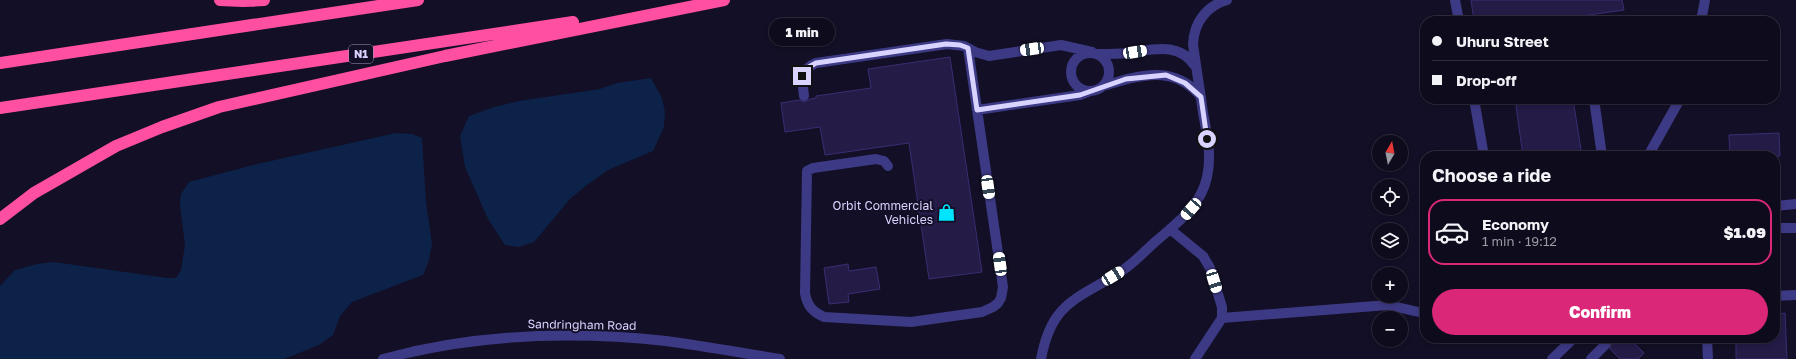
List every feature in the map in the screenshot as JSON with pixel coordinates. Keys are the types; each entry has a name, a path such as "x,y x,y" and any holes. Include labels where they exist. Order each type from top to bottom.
{"highway":[{"path":"220,0 243,2 264,0"},
{"path":"0,63 418,0"},
{"path":"0,219 34,193 116,146 162,127 218,107 445,56 723,0"},
{"name":"N1","path":"0,108 723,0"}],"street":[{"path":"1041,359 1050,327 1067,305 1079,295 1124,269 1185,216 1196,202 1207,177 1210,152 1193,44 1195,29 1203,15 1208,10 1227,0"},
{"path":"1455,0 1458,16"},
{"path":"1702,16 1705,0"},
{"path":"804,96 802,76 807,68 816,63 946,44 960,45 975,52 990,56 1061,45 1095,53 1114,54 1169,48 1181,52 1187,56 1196,68"},
{"path":"888,166 884,161 876,159 813,168 807,171 805,293 808,305 824,317 911,322 982,312 993,307 1001,298 1003,287 968,48"},
{"path":"1090,91 1078,86 1071,74 1074,61 1079,56 1095,53 1108,63 1110,69 1107,82 1103,86"},
{"path":"977,110 1080,95 1126,79 1166,75 1185,83 1201,97"},
{"path":"1475,104 1483,151"},
{"path":"1595,104 1601,151"},
{"path":"1651,151 1677,104"},
{"path":"1780,206 1796,204"},
{"path":"1780,228 1796,228"},
{"path":"1170,229 1203,256 1210,268 1222,308 1222,318 1195,359"},
{"path":"1780,296 1796,295"},
{"path":"1222,318 1388,305 1420,312"},
{"name":"Sandringham Road","path":"383,359 465,343 544,336 586,336 667,342 780,359"},
{"path":"1552,359 1569,343"},
{"path":"1707,343 1708,359"},
{"path":"1591,359 1605,345"}],"water":[{"path":"651,78 662,98 665,112 664,127 653,151 608,170 587,185 570,199 534,242 519,247 505,245 488,219 465,167 460,136 469,116 494,107 519,101 600,89 617,83"},
{"path":"396,133 412,134 422,138 426,202 432,244 429,260 423,275 352,302 340,316 333,335 319,345 284,359 0,359 0,286 15,270 37,264 54,262 176,278 181,270 185,245 180,205 181,194 189,182 253,165"}],"building":[{"path":"1471,0 1622,0 1624,10 1582,16 1473,16"},
{"name":"Orbit Commercial Vehicles","path":"950,57 982,272 929,279 909,143 825,155 820,127 785,132 781,103 799,100 805,102 816,98 816,96 871,88 868,69"},
{"path":"1516,104 1574,104 1581,151 1522,151"},
{"path":"1779,133 1780,151 1730,151 1729,135"},
{"path":"848,264 849,271 876,267 880,289 848,294 849,302 829,304 824,268"},
{"path":"1785,313 1787,359 1736,359 1736,343 1780,343 1780,314"},
{"path":"1634,343 1644,353 1638,359 1620,359 1610,349 1611,344"}],"place":[{"name":"Orbit Commercial Vehicles","path":"946,213"}],"route":[{"path":"802,76 807,68 816,63 946,44 960,45 968,48 977,110 1080,95 1126,79 1162,74 1171,76 1185,83 1201,97 1207,139"}]}
